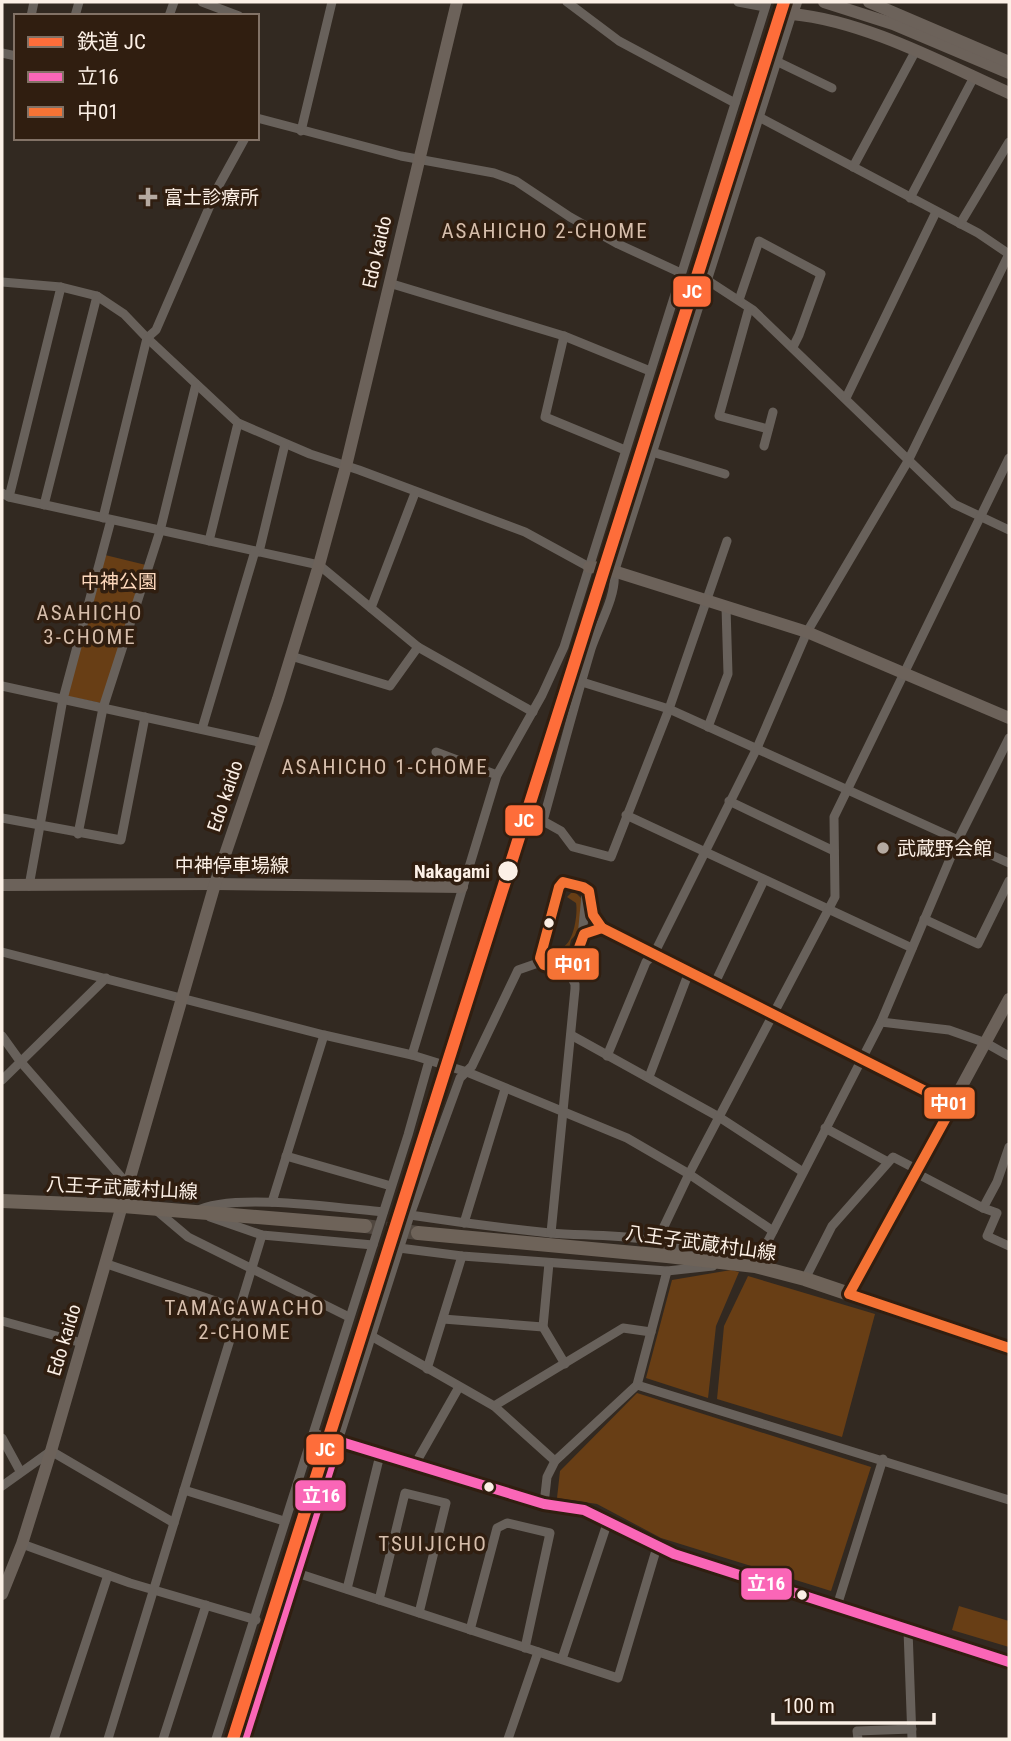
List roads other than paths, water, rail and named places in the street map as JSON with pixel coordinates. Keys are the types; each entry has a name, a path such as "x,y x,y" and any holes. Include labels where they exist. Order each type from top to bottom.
{"main road":[{"name":"八王子武蔵村山線","path":"2,1201 123,1206 365,1226"},
{"name":"八王子武蔵村山線","path":"418,1233 755,1266 805,1279 1009,1348"}],"street":[{"path":"202,2 234,14"},
{"path":"301,131 332,2"},
{"name":"Edo kaido","path":"2,1594 22,1544 51,1451 215,884 319,565 346,466 457,2"},
{"path":"567,2 619,41 735,103"},
{"path":"412,1055 497,775 533,712 564,647 766,5 738,2"},
{"path":"824,2 893,24 1009,74"},
{"path":"869,2 1009,62"},
{"path":"727,541 669,709 611,858 573,846 561,831 543,821 598,628 613,591 614,573 794,8 852,26 1009,93"},
{"path":"853,167 915,52"},
{"path":"776,61 832,88"},
{"path":"910,198 974,77"},
{"path":"607,1056 646,962 654,954 703,851 757,748 807,632 908,461 1009,254 960,224 758,117"},
{"path":"259,119 419,159 494,173 516,181 606,237 681,273"},
{"path":"29,886 63,699 147,338 156,330 218,187 244,140"},
{"path":"960,224 1009,142"},
{"path":"846,398 936,212"},
{"path":"738,300 759,241 821,274 793,347"},
{"path":"707,280 749,308 793,347 954,504 1009,530"},
{"path":"2,282 61,287 97,296 124,314 238,423 285,444 525,532 589,567 598,567 807,632 1009,718"},
{"path":"389,283 564,336 650,371"},
{"path":"61,287 5,495 319,565 418,647 533,712"},
{"path":"44,505 97,296"},
{"path":"749,308 719,416 768,429"},
{"path":"564,336 545,417 625,450"},
{"path":"78,834 103,708 160,531 196,384"},
{"path":"764,446 773,412"},
{"path":"209,541 238,423"},
{"path":"202,729 257,551 285,444"},
{"path":"652,452 725,474"},
{"path":"657,1241 719,1116 835,897 834,817 1009,458"},
{"path":"371,608 415,493"},
{"path":"708,727 728,674 726,607"},
{"path":"291,656 390,687 418,647"},
{"path":"582,682 669,709 1009,863"},
{"path":"2,686 263,743"},
{"path":"2,818 121,840 145,717"},
{"path":"755,1266 881,1022 958,840 1009,738"},
{"path":"436,752 497,775"},
{"path":"729,802 834,851"},
{"path":"626,816 912,948"},
{"path":"715,985 764,880"},
{"path":"924,919 978,944 1009,881"},
{"path":"541,962 559,887 566,882 583,887 589,891 593,915 602,928 953,1105"},
{"name":"中神停車場線","path":"2,886 215,884 462,887"},
{"path":"541,962 557,970 567,969 573,964 582,937 586,896 583,887"},
{"path":"582,937 602,928"},
{"path":"2,952 412,1055 467,1072 628,1138 689,1174 773,1231"},
{"path":"244,1739 399,1248 460,1078 472,1066 518,970 541,962"},
{"path":"551,1233 575,984 567,969"},
{"path":"649,1077 690,972"},
{"path":"2,1080 106,978"},
{"path":"849,1294 1009,999"},
{"path":"881,1022 949,1030 986,1043 1009,1056"},
{"path":"272,1202 324,1035"},
{"path":"570,1035 719,1116 803,1172"},
{"path":"2,1036 20,1061 129,1186"},
{"path":"216,1739 256,1620 284,1521 314,1433 429,1060"},
{"path":"464,1223 505,1089"},
{"path":"825,1128 888,1162"},
{"path":"983,1209 997,1182 1009,1147"},
{"path":"286,1156 391,1186"},
{"path":"805,1279 832,1226 892,1157 983,1209 996,1213 986,1236 1009,1246"},
{"path":"195,1212 207,1205 272,1202 383,1213"},
{"path":"155,1209 188,1237 349,1317"},
{"path":"195,1212 262,1235 373,1245"},
{"path":"410,1215 551,1233 657,1241 677,1246 699,1259"},
{"path":"108,1739 262,1235"},
{"path":"399,1248 462,1256 667,1271 736,1263"},
{"path":"427,1369 462,1256"},
{"path":"549,1263 543,1327 565,1364"},
{"path":"107,1264 239,1308"},
{"path":"544,1504 547,1477 555,1461 637,1385 667,1271"},
{"path":"443,1319 543,1327"},
{"path":"2,1321 82,1343"},
{"path":"494,1406 623,1328 651,1332"},
{"path":"373,1337 494,1406 555,1461"},
{"path":"637,1385 1009,1500"},
{"path":"414,1466 459,1387"},
{"path":"314,1433 544,1504 584,1510 657,1547 1009,1662"},
{"path":"2,1438 20,1471"},
{"path":"2,1486 51,1451 174,1523"},
{"path":"347,1589 380,1455"},
{"path":"836,1606 883,1459"},
{"path":"184,1490 284,1521"},
{"path":"379,1600 405,1493 446,1503 419,1613"},
{"path":"562,1659 608,1521"},
{"path":"470,1630 497,1528 507,1523 550,1533 525,1648"},
{"path":"22,1544 108,1575 256,1620"},
{"path":"297,1573 618,1678 657,1547"},
{"path":"54,1739 108,1575"},
{"path":"163,1739 206,1605"},
{"path":"858,1739 857,1731 912,1734 908,1630"},
{"path":"508,1739 538,1652"}],"tunnel":[{"path":"365,1226 418,1233"}],"rail line":[{"name":"JC","path":"233,1739 784,2"}],"place":[{"name":"富士診療所","path":"148,197"},
{"name":"武蔵野会館","path":"883,848"},
{"name":"Nakagami","path":"508,871"}],"district":[{"name":"ASAHICHO 2-CHOME","path":"545,231"},
{"name":"ASAHICHO 3-CHOME","path":"90,625"},
{"name":"ASAHICHO 1-CHOME","path":"385,767"},
{"name":"TAMAGAWACHO 2-CHOME","path":"245,1320"},
{"name":"TSUIJICHO","path":"433,1544"}],"park label":[{"name":"中神公園","path":"119,581"}]}
